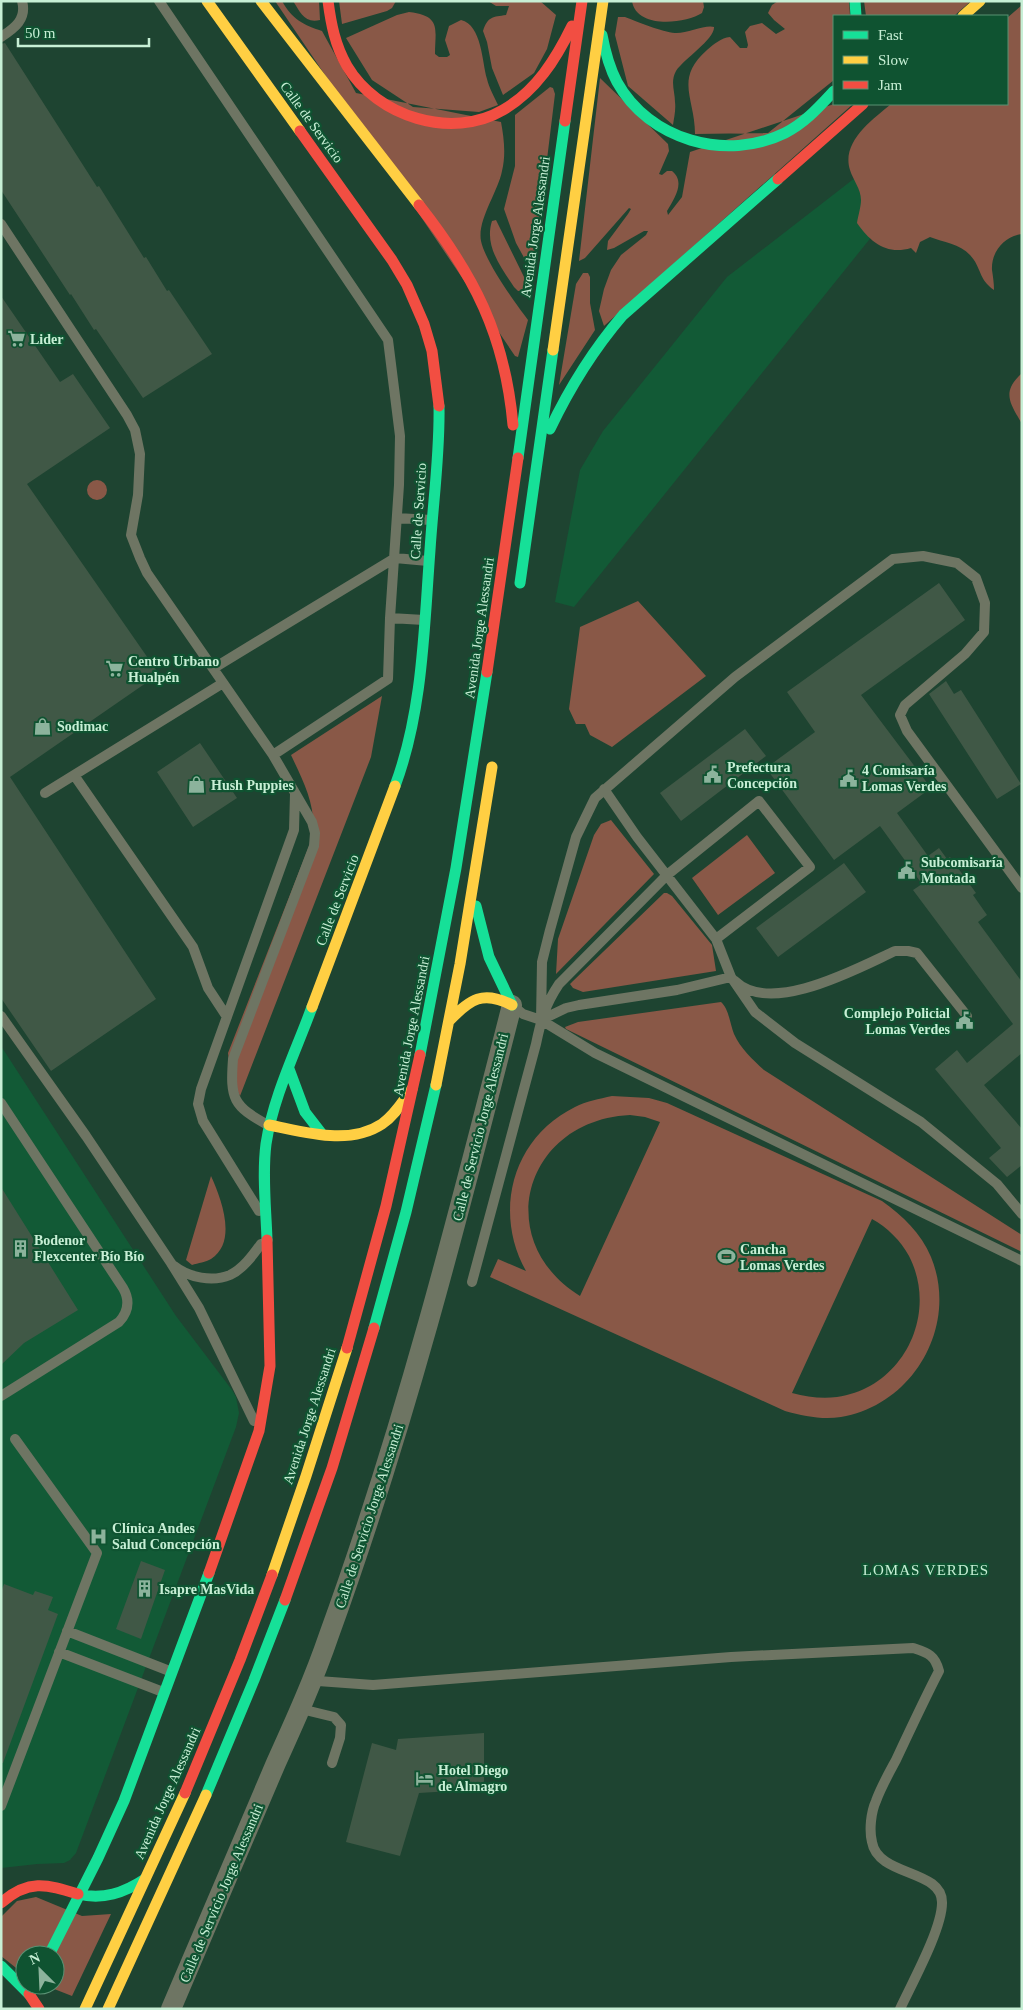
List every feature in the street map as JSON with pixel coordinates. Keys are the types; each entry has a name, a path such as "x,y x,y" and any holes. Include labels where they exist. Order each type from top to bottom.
{"main road":[{"name":"Calle de Servicio","path":"207,1 384,249 414,299 430,342 438,388 438,437 429,561 411,731 404,761 289,1069"},
{"path":"262,1 445,238 474,283 494,330 506,376 513,421 515,482"},
{"path":"328,1 330,22 339,52 351,72 365,89 385,105 408,116 428,121 450,123 472,121 496,114 525,94 551,64 568,36 581,5"},
{"path":"517,599 603,1"},
{"path":"855,1 856,15"},
{"path":"964,15 980,1"},
{"name":"Avenida Jorge Alessandri","path":"85,2009 177,1810 224,1700 277,1561 328,1410 365,1285 415,1083 452,895 468,796 515,482 581,5"},
{"path":"600,21 607,59 616,80 626,96 639,110 662,128 693,142 714,146 740,146 775,138 807,119 822,106 833,92"},
{"path":"537,466 551,429 568,394 590,356 613,326 640,299 862,105"},
{"path":"108,2009 193,1826 267,1649 354,1399 384,1296 420,1157 449,1021 473,893 494,755"},
{"path":"473,893 486,951 501,987 512,1005"},
{"path":"449,1021 467,1004 480,997 494,996 512,1005"},
{"path":"289,1069 303,1108 316,1130 322,1134"},
{"path":"53,1945 98,1858 124,1801 173,1672 259,1431 270,1366 266,1152 269,1125 289,1069"},
{"path":"269,1125 345,1137 357,1135 375,1127 401,1105 415,1083"},
{"path":"56,1886 74,1877 98,1858"},
{"path":"1,1903 8,1895 26,1886 46,1884 88,1897 109,1896 134,1886 145,1879"},
{"path":"5,1970 15,1978"},
{"path":"5,1970 13,1993"},
{"path":"22,2009 29,1995"},
{"path":"33,1995 39,2009"}],"street":[{"name":"Calle de Servicio Jorge Alessandri","path":"172,2009 300,1709 354,1566 400,1418 461,1203 512,1005"},
{"path":"1,1886 26,1886"}],"lane":[{"path":"1,37 15,28 22,19 24,8 22,1"},
{"path":"159,1 388,340 400,436 388,679 273,755"},
{"path":"1,224 135,430 139,444 140,467 132,535 147,573 273,755 312,822 315,833 314,846 233,1059 231,1085 235,1099 246,1113 269,1125"},
{"path":"397,518 432,520"},
{"path":"472,1282 536,1044 540,1020 542,962 550,930 576,836 595,798 735,677 893,559 922,556 956,563 976,578 985,603 984,632 965,654 905,705 900,715 907,731 1022,888"},
{"path":"214,668 395,558 429,561"},
{"path":"390,618 424,620"},
{"path":"44,793 223,683"},
{"path":"74,775 193,947 208,988 227,1017"},
{"path":"604,789 716,939 731,977 755,1012 795,1043 921,1122 997,1184 1022,1214"},
{"path":"171,1263 191,1276 212,1278 231,1274 242,1266 267,1230 203,1121 198,1104 201,1090 294,830 295,793"},
{"path":"540,1020 548,1000 559,984 667,875 759,801 810,867 716,939"},
{"path":"731,977 741,987 757,993 782,993 822,984 896,951 908,951 917,953 967,1016"},
{"path":"540,1020 566,1008 579,1005 677,990 731,977"},
{"path":"512,1005 523,1014 540,1020 594,1053 1022,1261"},
{"path":"1,1016 86,1136 199,1308 259,1431"},
{"path":"1,1103 123,1288 128,1300 126,1312 119,1322 1,1396"},
{"path":"1,1806 97,1553 15,1439"},
{"path":"67,1631 173,1672"},
{"path":"312,1679 373,1685 731,1657 913,1648 928,1653 936,1661 939,1671 875,1802 871,1829 872,1844 879,1857 895,1868 921,1877 937,1888 942,1902 939,1923 900,2009"},
{"path":"59,1652 165,1693"},
{"path":"300,1709 334,1717 341,1725 340,1738 332,1763"}],"shaded area":[{"path":"275,1 282,1 299,20 322,31 356,93 501,122 504,147 503,165 500,179 482,224 481,241 494,270 528,320 518,357 515,356"},
{"path":"293,1 319,1 320,20 307,19"},
{"path":"339,1 396,1 392,8 387,11 342,24"},
{"path":"488,1 540,1 556,15 547,49 534,73 503,95 492,68 483,31 489,20 506,15 509,6 496,6"},
{"path":"632,1 703,1 704,7 702,13 694,17 662,22 642,16 635,10"},
{"path":"778,1 849,1 850,15 833,15 833,81 768,133 695,134 689,89 691,70 697,60 707,50 721,40 730,37 740,48 747,48 745,32 750,26 762,23 776,34 785,29 768,13 772,5"},
{"path":"864,1 971,1 955,15 866,15"},
{"path":"1022,5 1022,234 1010,238 996,251 992,263 994,290 985,282 977,264 970,255 956,246 930,237 920,242 916,253 911,248 894,250 874,242 857,223 861,196 850,170 848,160 850,150 860,132 890,105 1008,105 1008,17"},
{"path":"409,12 420,14 432,20 435,31 435,54 439,57 450,55 445,40 449,26 461,20 468,23 477,36 490,89 498,105 479,112 413,107 372,80 346,38 397,15"},
{"path":"618,17 625,17 657,29 675,33 710,26 714,27 713,32 705,43 680,66 674,75 675,108 673,125 628,86 615,35"},
{"path":"600,78 668,144 669,151 659,174 662,175 667,171 672,171 676,175 678,185 675,196 667,211 668,215 682,197 690,152 833,104 852,105 604,326 599,311 611,270 621,255 646,235 648,231 644,231 607,250 608,241 628,214 631,209 629,208 585,258 579,261"},
{"path":"550,87 553,88 555,94 533,274 516,243 504,209 515,166 515,115"},
{"path":"949,105 967,118 574,607 555,602 580,470 603,431 727,277"},
{"path":"496,220 525,279 526,287 522,291 518,291 514,287 499,264 492,248 490,230 492,221"},
{"path":"583,273 588,273 590,277 590,303 595,330 559,385 576,284"},
{"path":"1022,373 1022,424 1011,404 1010,392 1011,386"},
{"path":"97,480 104,483 107,490 104,497 97,500 90,497 87,490 90,483"},
{"path":"638,601 706,676 612,747 590,735 585,724 576,724 569,709 580,627"},
{"path":"382,696 371,757 240,1096 231,1078 228,1053 313,836 311,804 291,755"},
{"path":"611,820 654,874 556,974 558,939 594,835 601,824"},
{"path":"747,835 775,873 718,915 692,878"},
{"path":"664,893 672,896 712,945 716,971 583,992 573,988 570,984"},
{"path":"721,1002 726,1009 734,1034 740,1044 764,1070 1022,1235 1022,1252 565,1027 578,1022"},
{"name":"Clínica Andes Salud Concepción","path":"1,1046 176,1316 232,1390 236,1397 239,1413 236,1427 76,1853 70,1860 64,1863 1,1868"},
{"name":"Cancha Lomas Verdes","path":"612,1096 649,1098 667,1103 882,1201 904,1219 922,1240 931,1257 938,1283 939,1309 934,1334 924,1358 909,1379 890,1396 867,1409 841,1417 820,1418 792,1413 490,1277 498,1259 526,1271 516,1248 511,1225 510,1201 514,1178 523,1157 536,1137 553,1121 575,1107","holes":["630,1115 660,1122 580,1296 552,1272 535,1245 529,1215 532,1186 544,1160 565,1138 594,1122","872,1219 888,1230 902,1245 909,1256 917,1278 920,1301 917,1324 909,1345 897,1364 880,1379 860,1391 826,1398 792,1393"]},
{"path":"211,1176 223,1207 226,1231 224,1242 211,1259 192,1265 186,1260"},
{"path":"36,1897 82,1916 111,1914 72,1996 65,1993 65,1945 15,1945 15,1967 1,1956 1,1917 17,1901"}],"building":[{"path":"5,43 144,258 146,257 167,291 169,290 212,354 143,398 96,329 94,330 70,295 1,190 1,44"},
{"name":"Sodimac","path":"1,296 60,382 73,374 110,428 27,484 159,674 10,777 156,999 51,1071 1,998"},
{"path":"939,583 965,620 861,695 931,788 897,813 928,856 939,848 947,859 950,857 976,893 973,895 987,915 978,922 1022,982 1022,1053 984,1085 1022,1129 1022,1165 1007,1177 989,1158 1001,1148 935,1069 957,1050 967,1063 1013,1024 913,890 922,884 880,826 834,860 766,768 815,732 787,692"},
{"path":"946,681 954,694 961,690 1021,784 997,799 929,694"},
{"name":"Prefectura Concepción","path":"745,729 766,756 681,821 660,793"},
{"name":"Hush Puppies","path":"200,743 237,798 193,827 157,772"},
{"path":"844,863 866,892 778,957 756,928"},
{"name":"Bodenor Flexcenter Bío Bío","path":"1,1187 78,1310 24,1343 1,1365"},
{"name":"Isapre MasVida","path":"141,1561 165,1570 141,1639 116,1629"},
{"path":"4,1584 33,1595 35,1591 53,1597 48,1610 58,1614 3,1763 1,1763 1,1592"},
{"path":"484,1733 484,1789 419,1793 400,1856 346,1842 372,1743 396,1750 398,1739"}],"traffic: fast":[{"path":"855,1 856,15"},
{"path":"602,35 614,76 631,102 648,119 669,131 691,140 714,145 762,142 785,133 799,124 833,92"},
{"path":"518,458 565,121"},
{"path":"550,429 583,369 623,315 778,179"},
{"path":"520,583 553,350"},
{"path":"395,786 411,728 421,669 437,460 439,406"},
{"path":"420,1055 456,868 487,672"},
{"path":"476,906 489,957 512,1005"},
{"path":"267,1240 264,1168 269,1126 279,1092 312,1007"},
{"path":"289,1069 305,1112 322,1134"},
{"path":"374,1328 406,1212 436,1085"},
{"path":"54,1945 98,1858 124,1801 209,1573"},
{"path":"206,1795 285,1600"},
{"path":"78,1894 105,1896 129,1888 145,1879"},
{"path":"1,1966 15,1980"}],"traffic: slow":[{"path":"207,1 300,131"},
{"path":"261,1 419,205"},
{"path":"553,350 603,1"},
{"path":"964,15 980,1"},
{"path":"436,1085 460,964 492,767"},
{"path":"312,1007 395,786"},
{"path":"449,1021 464,1007 477,999 493,998 512,1005"},
{"path":"269,1125 312,1134 341,1136 369,1131 387,1120 412,1089"},
{"path":"272,1575 347,1348"},
{"path":"85,2009 185,1793"},
{"path":"108,2009 206,1795"}],"traffic: jam":[{"path":"328,1 332,26 339,50 347,66 360,84 377,99 396,110 417,118 439,123 461,123 483,119 515,102 544,73 572,26"},
{"path":"565,121 582,1"},
{"path":"778,179 862,105"},
{"path":"300,131 392,260 407,285 424,324 432,351 439,406"},
{"path":"419,205 456,256 484,308 503,362 513,425"},
{"path":"487,672 518,458"},
{"path":"347,1348 386,1206 420,1055"},
{"path":"209,1573 259,1431 270,1366 267,1240"},
{"path":"285,1600 332,1468 374,1328"},
{"path":"185,1793 240,1660 272,1575"},
{"path":"1,1903 11,1895 29,1887 47,1886 78,1894"},
{"path":"30,1995 39,2009"}],"place":[{"name":"Lider","path":"16,339"},
{"name":"Centro Urbano Hualpén","path":"114,669"},
{"name":"Sodimac","path":"43,726"},
{"name":"Prefectura Concepción","path":"713,775"},
{"name":"4 Comisaría Lomas Verdes","path":"848,778"},
{"name":"Hush Puppies","path":"197,785"},
{"name":"Subcomisaría Montada","path":"907,870"},
{"name":"Complejo Policial Lomas Verdes","path":"964,1021"},
{"name":"Bodenor Flexcenter Bío Bío","path":"20,1248"},
{"name":"Cancha Lomas Verdes","path":"726,1257"},
{"name":"Clínica Andes Salud Concepción","path":"98,1536"},
{"name":"Isapre MasVida","path":"145,1589"},
{"name":"Hotel Diego de Almagro","path":"424,1778"}],"district":[{"name":"LOMAS VERDES","path":"926,1570"}]}
